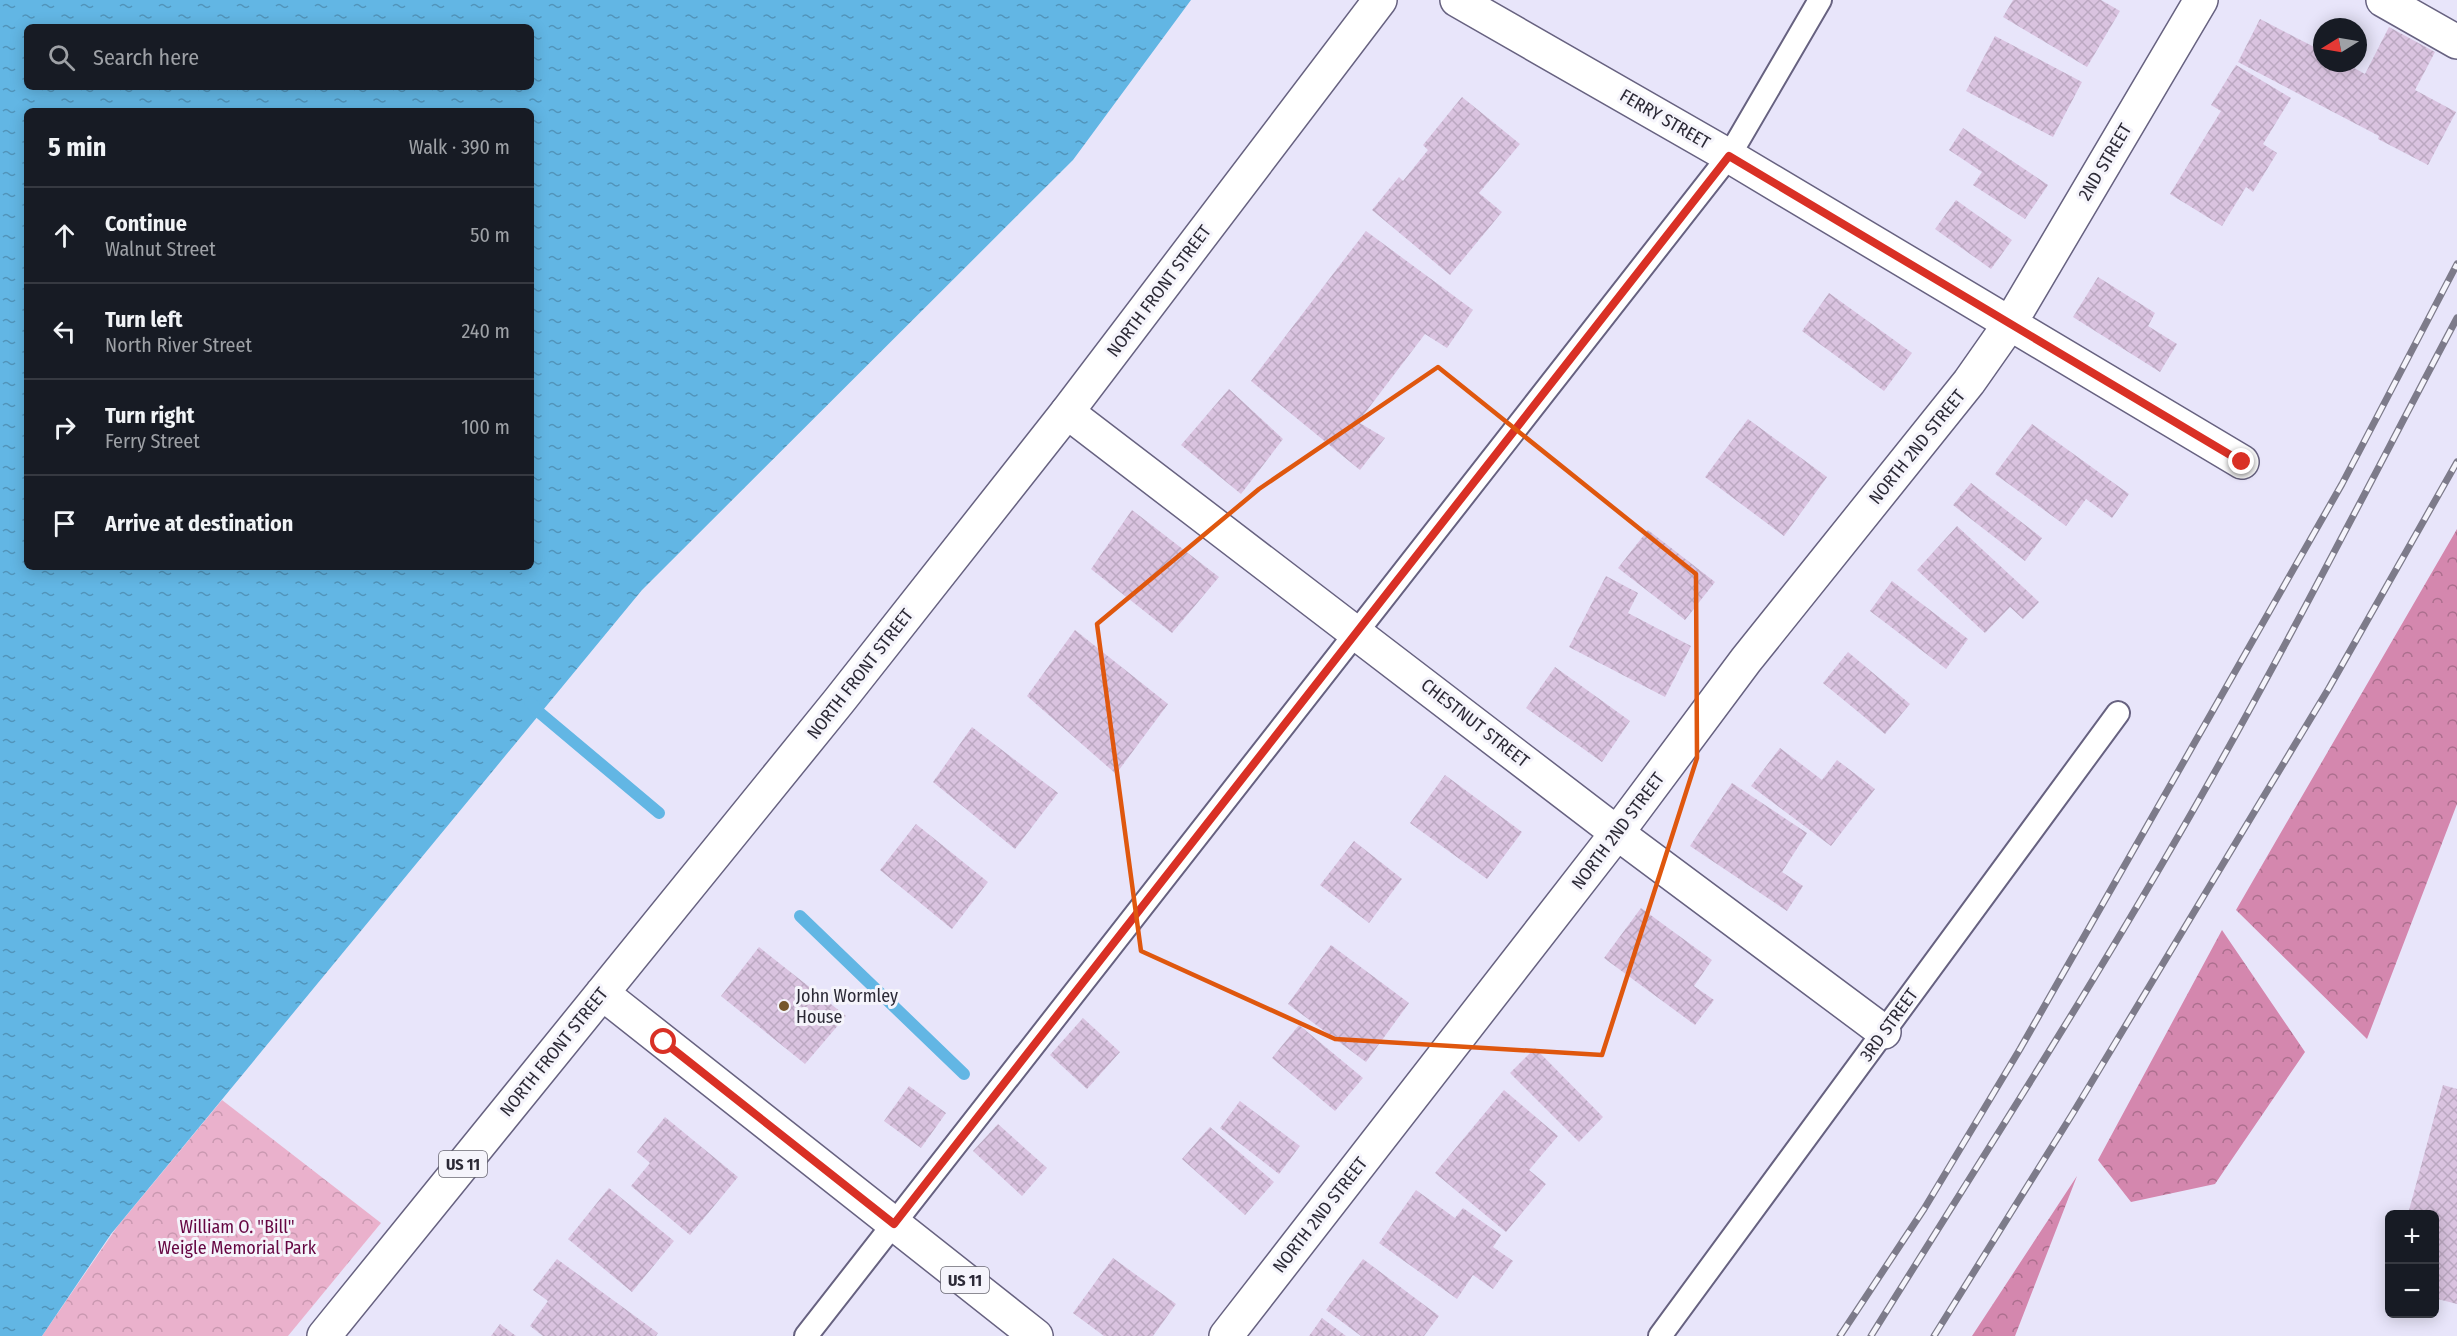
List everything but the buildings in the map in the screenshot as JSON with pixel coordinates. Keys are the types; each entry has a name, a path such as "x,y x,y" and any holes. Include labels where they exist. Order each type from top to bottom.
{"street":[{"name":"NORTH FRONT STREET","path":"324,1336 840,701 1067,412 1380,0"},
{"name":"FERRY STREET","path":"1457,0 1729,156 2242,462"},
{"name":"2ND STREET","path":"2009,325 2201,0"},
{"path":"2383,0 2457,42"},
{"name":"NORTH 2ND STREET","path":"1226,1336 1617,833 1746,660 1969,382 2009,325"},
{"name":"CHESTNUT STREET","path":"1067,412 1357,631 1617,833 1884,1032"},
{"name":"US 11","path":"602,993 1036,1336"}],"lane":[{"path":"806,1336 1729,156 1820,0"},
{"name":"3RD STREET","path":"1660,1336 2118,713"}],"highlighted area":[{"path":"1438,367 1696,574 1697,758 1602,1055 1335,1039 1141,951 1097,624 1259,489"}],"green space":[{"path":"2457,529 2457,804 2367,1039 2236,910"},
{"path":"2222,930 2305,1052 2215,1184 2131,1202 2098,1160"},
{"name":"William O. \"Bill\" Weigle Memorial Park","path":"222,1100 381,1223 288,1336 42,1336 117,1227"},
{"path":"2077,1176 2015,1336 1972,1336"}],"water":[{"path":"0,0 1191,0 1073,160 642,590 111,1234 42,1336 0,1336"}],"waterway":[{"path":"530,702 540,713 659,813"},
{"path":"800,916 964,1074"}],"railway":[{"path":"1840,1336 1924,1209 2020,1049 2342,484 2457,264"},
{"path":"1871,1336 2067,1023 2180,833 2287,641 2457,318"},
{"path":"1934,1336 2073,1113 2329,688 2457,462"}],"place":[{"name":"John Wormley House","path":"784,1006"}],"route":[{"path":"664,1042 894,1224 1729,156 2242,462"}]}
